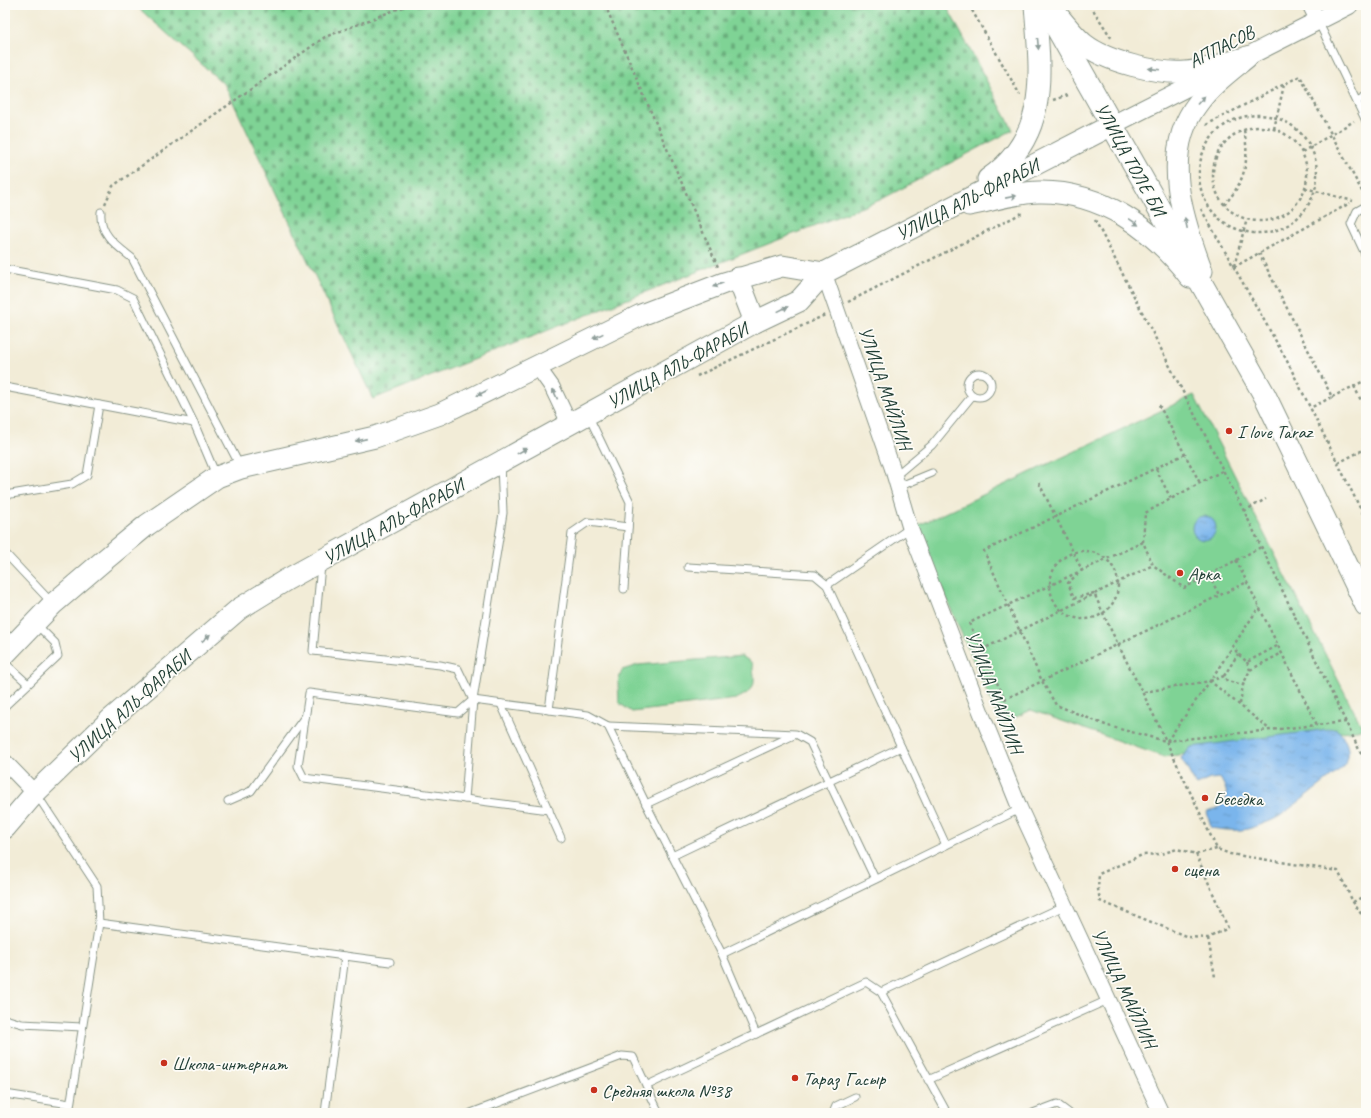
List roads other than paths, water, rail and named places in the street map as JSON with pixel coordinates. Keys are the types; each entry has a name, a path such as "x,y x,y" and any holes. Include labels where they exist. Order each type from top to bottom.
{"main road":[{"path":"945,210 1002,169 1022,145 1036,108 1040,73 1035,5"},
{"name":"УЛИЦА ТОЛЕ БИ","path":"1044,5 1265,396 1366,605"},
{"path":"1049,5 1083,43 1095,52 1128,64 1150,69 1186,72 1247,57"},
{"path":"1217,312 1188,235 1179,191 1177,151 1185,123 1198,102 1247,57"},
{"name":"УЛИЦА АЛЬ-ФАРАБИ","path":"5,828 36,793 110,720 240,609 286,580 755,322 799,301 824,273 1112,125"},
{"path":"945,210 1038,192 1084,197 1114,209 1144,229 1172,254 1217,312"},
{"path":"5,654 53,604 148,525 217,477 241,468 375,436 440,414 641,315 731,280 782,266 824,273"},
{"path":"731,280 755,322"}],"street":[{"name":"АППАСОВ","path":"1112,125 1247,57 1314,13 1349,5"},
{"name":"УЛИЦА МАЙЛИН","path":"824,273 896,481 910,528 1020,809 1161,1113"},
{"path":"537,366 552,387 570,425"},
{"path":"5,762 36,793"}],"lane":[{"path":"1314,13 1365,118"},
{"path":"1356,101 1366,96"},
{"path":"1366,206 1357,211 1351,224 1366,256"},
{"path":"101,212 100,222 113,242 132,258 241,468"},
{"path":"5,269 117,290 133,298 194,422 217,477"},
{"path":"5,388 194,422"},
{"path":"896,481 932,445 972,396"},
{"path":"5,495 72,484 87,475 99,406"},
{"path":"588,414 630,502 624,589"},
{"path":"465,799 473,700 503,513 501,463"},
{"path":"896,481 932,473"},
{"path":"549,710 572,533 588,522 628,527"},
{"path":"828,585 910,528"},
{"path":"5,553 53,604"},
{"path":"321,561 313,651 440,665 458,669 473,700"},
{"path":"688,567 815,575 828,585 946,845"},
{"path":"5,706 58,656 55,643 35,623"},
{"path":"5,663 28,684"},
{"path":"548,810 304,778 298,766 309,693 458,713 473,700 588,715 608,726 796,734 810,742 875,879"},
{"path":"501,704 561,838"},
{"path":"228,801 251,791 305,716"},
{"path":"608,726 722,954 756,1034"},
{"path":"646,804 796,734"},
{"path":"672,856 901,747"},
{"path":"36,793 97,886 99,923 69,1113"},
{"path":"722,954 1020,809"},
{"path":"881,992 1064,906"},
{"path":"99,923 390,962"},
{"path":"325,1113 346,956"},
{"path":"648,1085 866,982 881,992 947,1113"},
{"path":"928,1080 1108,1000"},
{"path":"5,1019 22,1024 82,1027"},
{"path":"471,1113 622,1056 633,1057 648,1085 660,1113"},
{"path":"5,1094 70,1104"},
{"path":"833,1113 836,1106 855,1097"},
{"path":"1033,1113 1057,1104 1069,1113"}],"water":[{"path":"1204,516 1213,519 1216,528 1213,537 1204,540 1195,537 1192,528 1195,519"},
{"path":"1336,728 1347,744 1347,759 1345,764 1325,782 1280,816 1266,823 1242,830 1211,828 1207,812 1224,804 1227,796 1226,790 1220,778 1210,779 1196,785 1181,758 1191,747"}],"place":[{"name":"I love Taraz","path":"1229,431"},
{"name":"Арка","path":"1180,573"},
{"name":"Беседка","path":"1205,798"},
{"name":"сцена","path":"1175,869"},
{"name":"Школа-интернат","path":"164,1063"},
{"name":"Тараз Гасыр","path":"795,1078"},
{"name":"Средняя школа №38","path":"594,1090"}]}
